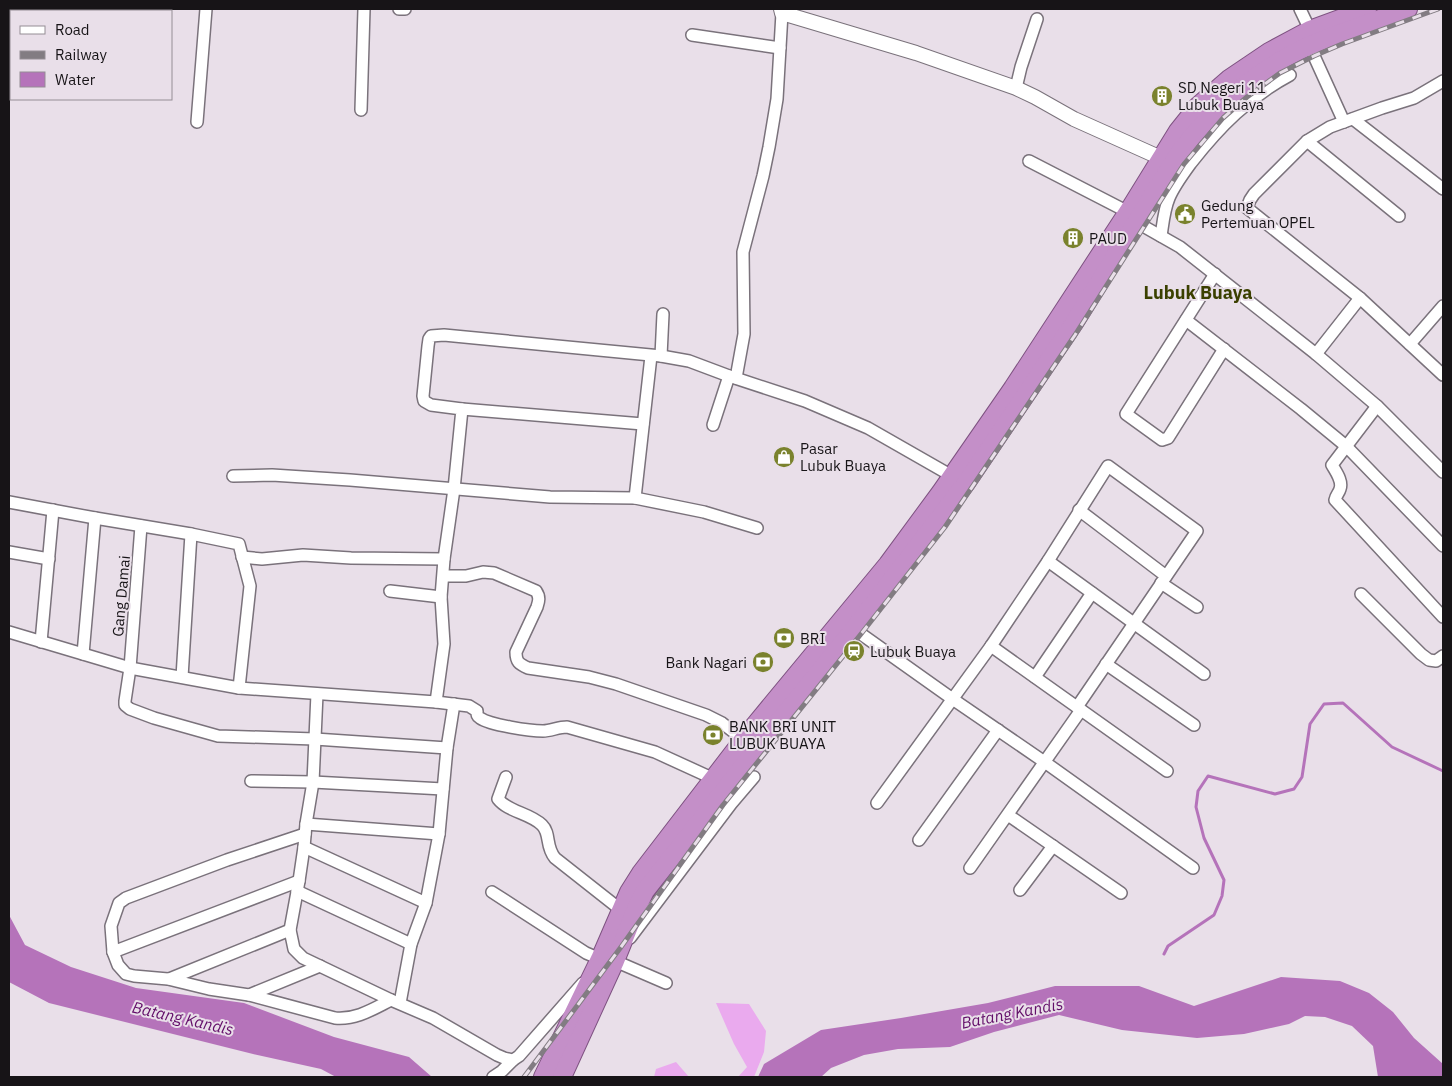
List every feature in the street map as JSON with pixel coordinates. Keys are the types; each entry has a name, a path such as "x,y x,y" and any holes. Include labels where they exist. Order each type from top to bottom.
{"highway":[{"path":"1310,38 1367,9"},
{"path":"775,714 952,476 1132,217 1221,96 1275,49 1408,9"},
{"path":"562,1077 607,960 621,910 640,874 714,779 854,629 966,484 1074,323 1132,217 1161,158 1178,131 1198,106 1221,96"},
{"path":"543,1077 644,891 752,737"}],"street":[{"path":"197,122 206,9"},
{"path":"361,110 364,9"},
{"path":"399,9 404,9"},
{"path":"1300,9 1314,56 1349,120 1443,189"},
{"path":"712,425 733,377 744,334 743,252 770,147 777,99 781,11 916,53 1016,88 1035,96 1074,119 1161,158"},
{"path":"1016,88 1021,66 1037,19"},
{"path":"692,35 780,48"},
{"path":"1161,236 1169,197 1181,177 1205,145 1249,101 1290,75"},
{"path":"1443,82 1414,98 1349,120 1307,141 1254,194 1247,208 1360,298 1443,375"},
{"path":"1307,141 1399,216"},
{"path":"1029,161 1132,217 1180,247 1316,354 1378,406 1443,471"},
{"path":"1215,274 1126,414 1162,440 1165,440 1224,349"},
{"path":"1316,354 1360,298"},
{"path":"1410,344 1443,306"},
{"path":"635,498 643,424 664,314"},
{"path":"1186,320 1346,446 1443,546"},
{"path":"643,424 431,405 424,401 423,396 429,339 431,336 444,335 689,361 805,401 868,428 952,476"},
{"path":"1378,406 1332,465 1341,486 1335,500 1443,617"},
{"path":"436,702 444,644 441,597 444,559 454,490 462,409"},
{"path":"877,804 992,646 1108,466 1196,531 1106,664 1046,763 970,868"},
{"path":"232,476 272,475 550,497 635,498 704,512 757,528"},
{"path":"9,502 239,544 250,586 239,688"},
{"path":"41,642 53,510"},
{"path":"1079,510 1198,607"},
{"path":"83,654 95,518"},
{"name":"Gang Damai","path":"141,526 130,668 125,701 125,705 130,709 162,721 218,736 315,739 447,748"},
{"path":"182,677 191,534"},
{"path":"9,552 49,559"},
{"path":"242,558 262,559 303,555 351,558 444,559"},
{"path":"1048,561 1204,674"},
{"path":"444,576 466,576 483,572 494,573 536,591 539,600 516,652 516,659 521,665 528,668 589,677 616,684 706,715 752,737"},
{"path":"390,591 441,597"},
{"path":"1035,677 1092,593"},
{"path":"1361,594 1426,658 1436,661 1443,656"},
{"path":"854,629 1193,868"},
{"path":"9,632 130,668 239,688 469,706 477,711 477,715 481,719 504,727 545,731 558,727 567,727 663,755 714,779"},
{"path":"992,646 1167,771"},
{"path":"1106,664 1194,725"},
{"path":"317,694 313,782 290,930 292,944 297,953 303,958 433,1018 497,1055 513,1060"},
{"path":"395,1001 411,944 426,903 439,834 447,748 454,704"},
{"path":"919,840 998,730"},
{"path":"506,777 498,799 501,803 530,816 543,826 550,852 555,858 621,910"},
{"path":"493,1077 519,1056 607,960 754,777"},
{"path":"251,781 313,782 443,789"},
{"path":"1008,815 1121,893"},
{"path":"395,1001 344,1019 249,995 209,989 168,979 126,974 118,966 113,952 111,926 119,903 126,898 305,829 439,834"},
{"path":"1020,890 1053,846"},
{"path":"304,848 426,903"},
{"path":"113,952 298,886 411,944"},
{"path":"492,892 586,953 666,983"},
{"path":"168,979 290,930"},
{"path":"249,995 320,966"}],"shaded area":[{"path":"716,1003 749,1004 766,1031 764,1052 754,1077 738,1077 747,1067 734,1044"},
{"path":"676,1062 689,1077 654,1077 656,1069"}],"water":[{"name":"Batang Kandis","path":"9,915 25,945 71,967 136,988 244,1003 334,1037 409,1057 432,1077 336,1077 321,1069 49,1003 9,982"},
{"name":"Batang Kandis","path":"1281,977 1340,981 1369,993 1393,1012 1414,1038 1443,1064 1443,1077 1378,1077 1373,1046 1352,1026 1325,1017 1305,1016 1289,1024 1244,1034 1197,1038 1122,1030 1059,1015 994,1032 950,1047 898,1049 864,1055 831,1068 821,1077 758,1077 764,1064 821,1030 988,1003 1055,986 1139,986 1194,1006"}],"waterway":[{"path":"1164,954 1168,946 1214,915 1222,896 1224,880 1204,838 1196,807 1198,791 1208,776 1275,794 1294,789 1302,777 1310,724 1324,704 1343,703 1392,747 1443,771"}],"railway":[{"path":"524,1077 621,947 723,805 945,527 1075,335 1184,164 1223,118 1247,97 1280,73 1342,44 1438,9"}],"place":[{"name":"SD Negeri 11 Lubuk Buaya","path":"1162,96"},
{"name":"Gedung Pertemuan OPEL","path":"1185,214"},
{"name":"PAUD","path":"1073,238"},
{"name":"Pasar Lubuk Buaya","path":"784,457"},
{"name":"BRI","path":"784,638"},
{"name":"Lubuk Buaya","path":"854,651"},
{"name":"Bank Nagari","path":"763,662"},
{"name":"BANK BRI UNIT LUBUK BUAYA","path":"713,735"}],"district":[{"name":"Lubuk Buaya","path":"1198,292"}]}
